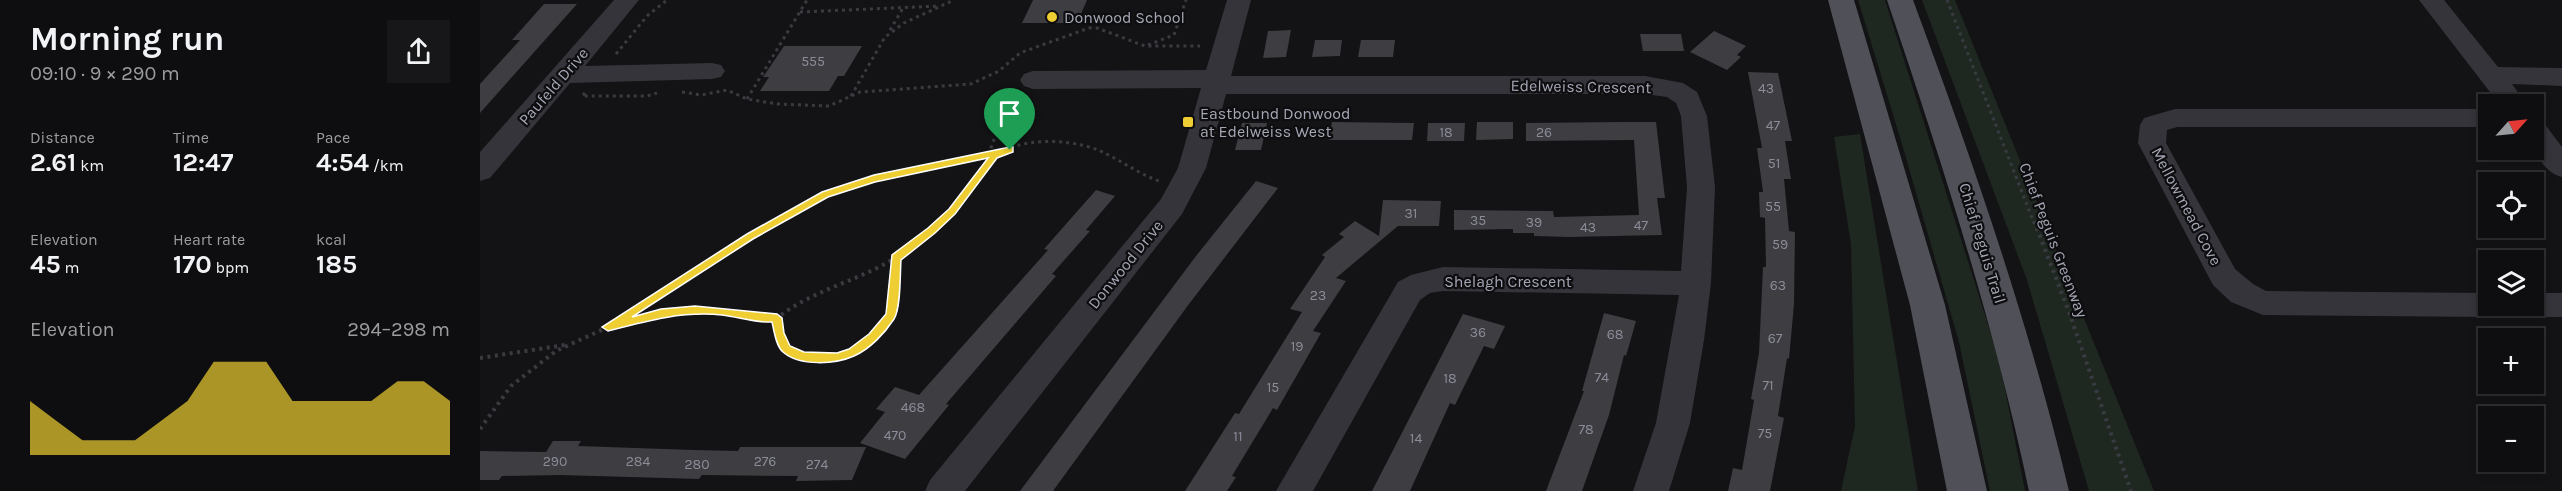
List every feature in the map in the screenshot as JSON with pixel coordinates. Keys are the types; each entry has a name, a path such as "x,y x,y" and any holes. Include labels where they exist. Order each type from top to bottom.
{"main road":[{"path":"1841,0 1891,168 1919,276 1939,355 1967,491"},
{"name":"Chief Peguis Trail","path":"1900,0 1980,228 2014,345 2049,491"}],"street":[{"name":"Paufeld Drive","path":"480,171 627,0"},
{"name":"Donwood Drive","path":"943,491 1172,206 1184,187 1192,168 1239,0"},
{"path":"2431,0 2505,94"},
{"path":"562,75 712,71"},
{"path":"2490,75 2562,77"},
{"name":"Edelweiss Crescent","path":"1033,80 1644,85 1674,89 1688,98 1694,116 1701,187 1696,283 1673,423 1651,491"},
{"name":"Mellowmead Cove","path":"2478,118 2175,118 2154,125 2152,143 2224,277 2241,293 2263,303 2478,305"},
{"path":"2544,143 2562,166"},
{"name":"Shelagh Crescent","path":"1294,491 1408,291 1422,283 1443,279 1696,283"},
{"path":"2544,305 2562,305"}],"path":[{"path":"658,93 647,96 582,96 647,16 667,0"},
{"path":"747,99 807,0"},
{"path":"887,34 904,23 954,0"},
{"path":"1145,46 1174,35 1186,0"},
{"name":"Chief Peguis Greenway","path":"1947,0 2069,312 2131,491"},
{"path":"800,12 942,6"},
{"path":"850,97 903,8"},
{"path":"677,91 701,95 727,90 747,99 777,104 829,106 860,92 971,84 999,71 1020,53 1089,28 1097,28 1145,46 1200,46"},
{"path":"982,169 1008,102"},
{"path":"608,327 750,236 825,195 874,178 1042,143 1076,144 1105,153 1143,176 1184,187"},
{"path":"480,429 511,386 538,364 571,344 608,327 642,316 695,310 777,318 790,306 829,287 863,275 896,258 932,231 952,211 994,156 1010,150"},
{"path":"777,318 779,333 787,349 803,356 837,358 853,352 873,337 891,315 896,258"},
{"path":"480,358 571,344"}],"shaded area":[{"path":"1858,0 1885,0 1999,359 2025,491 1990,491 1959,342"},
{"path":"1922,0 1955,0 2154,491 2089,491 2027,280"},
{"path":"1860,134 1918,491 1841,491 1855,426 1851,244 1834,137"}],"building":[{"name":"Donwood School","path":"1033,0 1087,0 1077,23 1022,23"},
{"path":"544,4 577,4 480,113 480,84 520,40 512,40"},
{"path":"1291,30 1286,57 1263,58 1268,31"},
{"path":"1714,31 1746,46 1737,55 1741,57 1727,70 1690,52"},
{"path":"1640,34 1681,34 1684,51 1643,51"},
{"path":"1315,40 1342,40 1340,56 1312,57"},
{"path":"1361,40 1395,40 1393,57 1358,57"},
{"path":"784,46 862,46 844,76 838,76 829,91 760,91 769,77 763,77"},
{"path":"1748,72 1778,73 1792,141 1785,141 1791,179 1784,179 1789,231 1795,232 1794,304 1789,359 1787,358 1778,416 1784,418 1770,491 1728,491 1733,468 1742,470 1754,400 1751,399 1759,353 1763,267 1766,267 1765,218 1760,217 1759,192 1763,192 1757,148 1762,148"},
{"path":"1332,122 1414,123 1412,140 1329,140"},
{"path":"1477,122 1513,122 1513,139 1476,140"},
{"path":"1656,122 1665,198 1657,198 1662,235 1569,237 1513,233 1513,229 1454,230 1454,210 1553,211 1554,217 1639,215 1634,140 1526,141 1526,123"},
{"path":"1242,123 1267,123 1261,150 1235,150"},
{"path":"1428,123 1465,123 1464,141 1427,141"},
{"path":"1256,181 1278,188 1189,304 1053,491 1020,491 1196,256"},
{"path":"1096,190 1115,196 1086,230 1090,231 1052,274 1056,276 946,404 949,405 905,459 860,443 885,412 876,409 895,387 919,395 1048,250 1044,249"},
{"path":"1383,200 1441,201 1439,226 1398,226 1336,278 1346,281 1313,331 1321,333 1277,410 1273,408 1232,476 1236,477 1227,491 1185,491 1235,413 1239,414 1302,312 1290,309 1325,257 1322,255 1344,237 1339,234 1355,221 1379,236"},
{"path":"1604,313 1636,321 1626,356 1624,355 1609,415 1582,491 1546,491 1584,391 1582,391"},
{"path":"1463,314 1505,326 1494,349 1484,346 1455,405 1450,403 1410,491 1372,491"},
{"path":"553,441 581,441 578,446 738,451 740,447 866,447 852,480 796,481 798,476 702,475 699,479 560,475 502,476 499,480 480,480 480,451 546,452"}],"place":[{"name":"Donwood School","path":"1052,17"},
{"name":"Eastbound Donwood at Edelweiss West","path":"1188,122"}],"route":[{"path":"1010,150 994,156 952,211 932,231 896,258 891,315 873,337 853,352 837,358 803,356 787,349 779,333 777,318 762,318 723,311 695,310 642,316 608,327 750,236 837,189 874,178 1010,150"}]}
